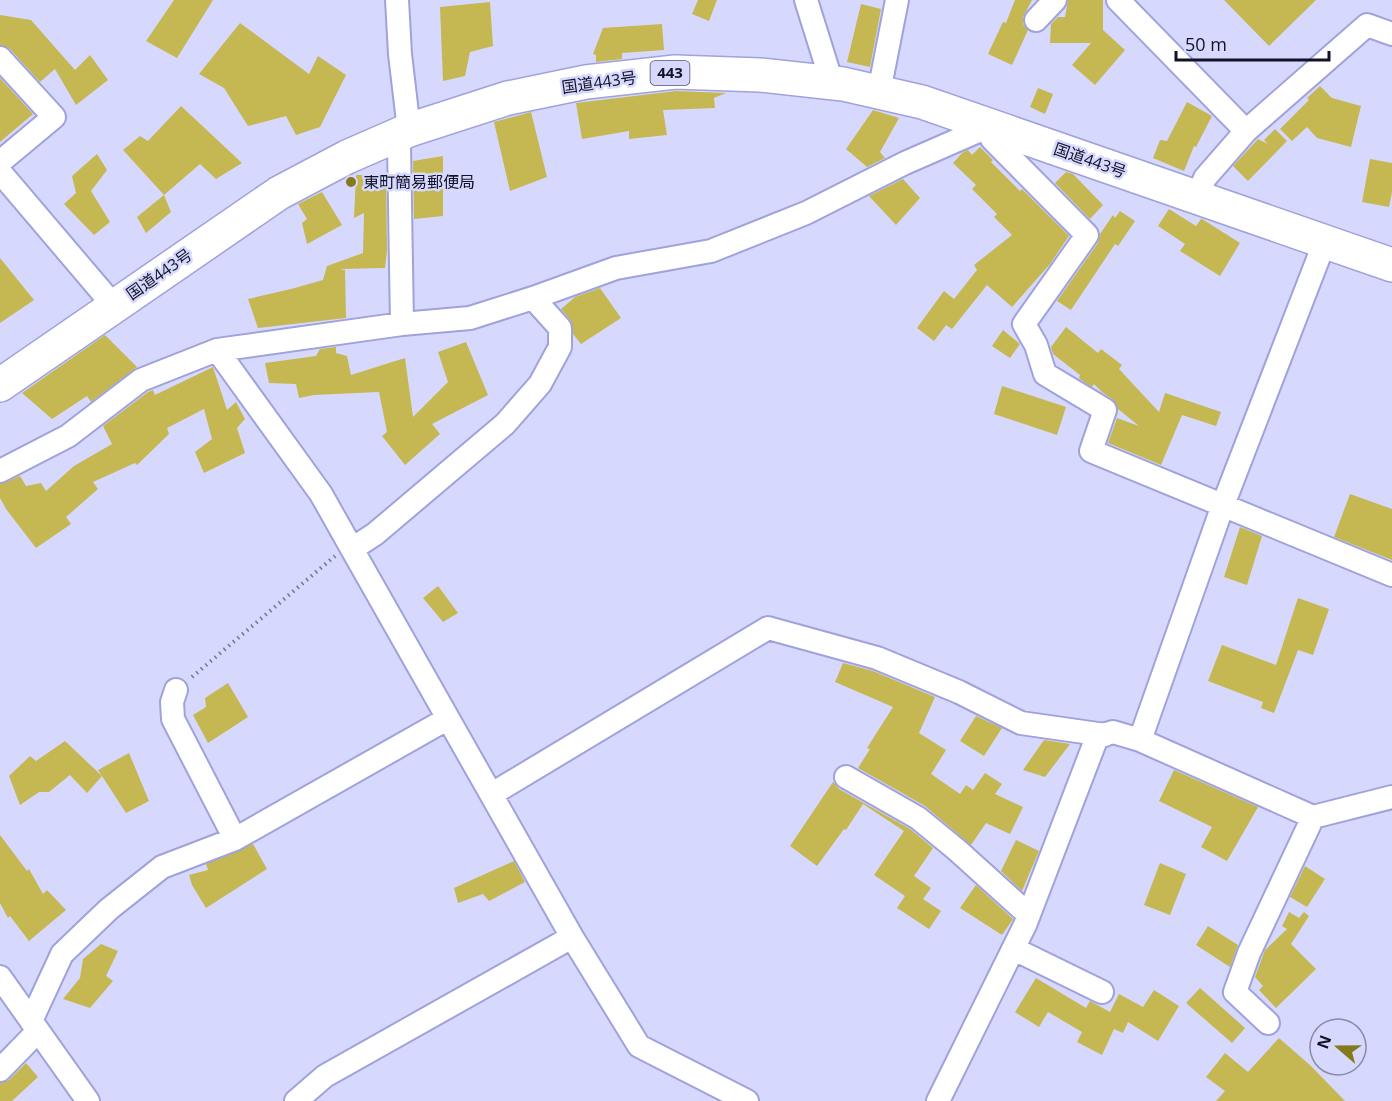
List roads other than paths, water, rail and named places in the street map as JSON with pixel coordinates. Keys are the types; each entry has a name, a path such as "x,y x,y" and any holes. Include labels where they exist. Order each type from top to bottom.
{"highway":[{"name":"国道443号","path":"0,385 279,193 347,157 410,130 508,98 586,82 675,72 760,75 832,83 922,102 1392,265"}],"street":[{"path":"397,0 400,54 410,130 399,145 402,324"},
{"path":"806,0 832,83"},
{"path":"879,92 897,0"},
{"path":"1036,20 1055,0"},
{"path":"1118,0 1246,131"},
{"path":"1197,197 1205,178 1246,131 1367,25 1392,34"},
{"path":"0,58 54,117 0,162"},
{"path":"0,471 69,436 141,380 217,350 402,324 470,318 616,268 711,251 806,213 905,163 992,125 992,139 1087,235 1024,324 1036,345 1045,374 1105,410 1090,452 1392,575"},
{"path":"0,172 114,306"},
{"path":"1140,740 1222,505 1325,241"},
{"path":"352,549 375,534 505,424 540,384 560,347 560,328 533,298"},
{"path":"217,350 321,494 572,937 639,1046 747,1101"},
{"path":"492,794 768,628 877,658 959,692 1021,723 1105,735"},
{"path":"176,690 172,702 173,719 236,839"},
{"path":"0,1070 35,1026 62,954 109,909 162,867 236,839 447,719"},
{"path":"938,1101 1029,915 1097,737 1113,732 1140,740 1314,817 1392,797"},
{"path":"846,777 918,818 1029,915"},
{"path":"1268,1023 1235,992 1249,953 1314,817"},
{"path":"296,1101 325,1076 572,937"},
{"path":"1014,949 1102,992"},
{"path":"0,977 88,1101"}],"place":[{"name":"東町簡易郵便局","path":"351,182"}]}
